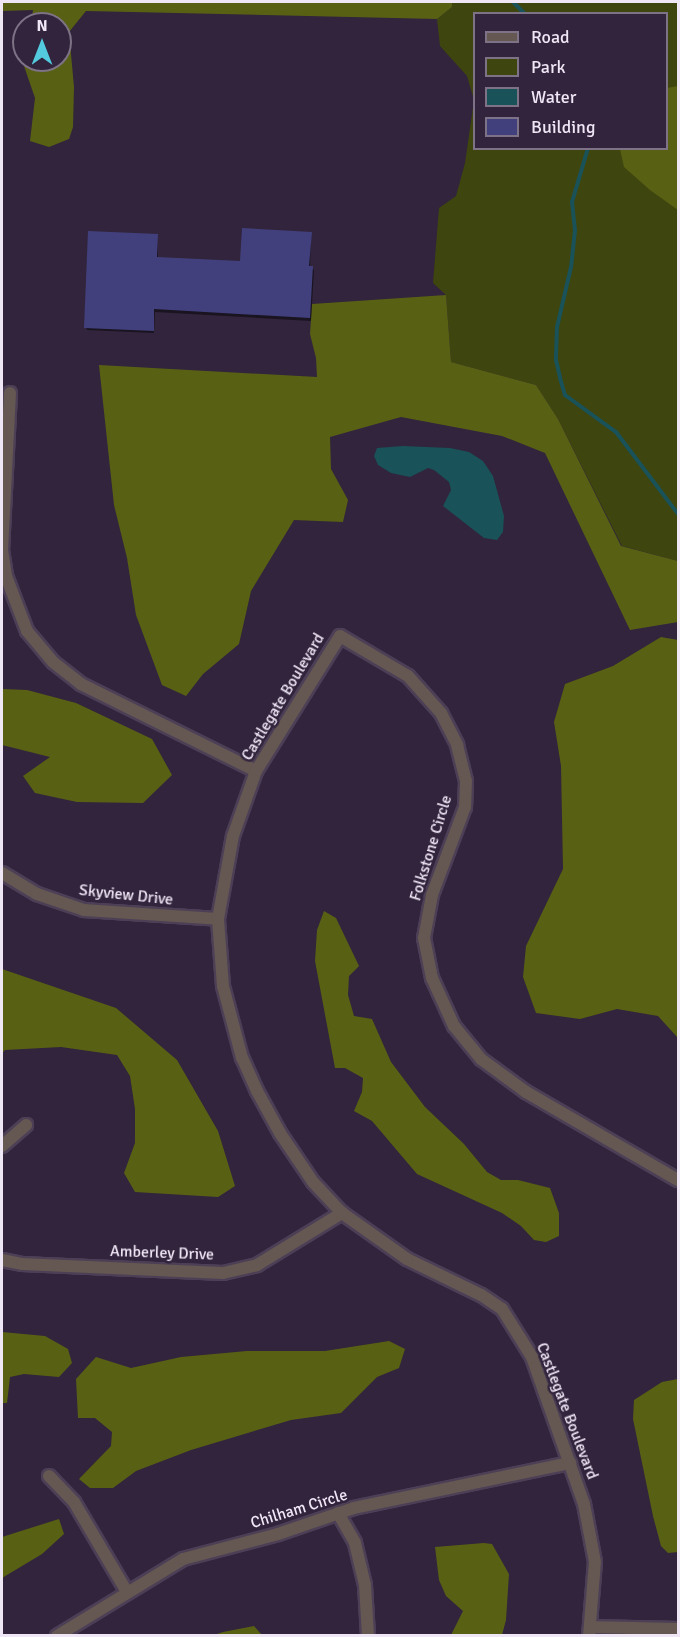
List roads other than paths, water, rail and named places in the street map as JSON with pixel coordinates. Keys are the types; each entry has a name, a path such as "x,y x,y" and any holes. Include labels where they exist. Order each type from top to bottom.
{"street":[{"path":"10,393 4,467 2,550 6,576 27,631 53,662 81,684 256,771"},
{"name":"Castlegate Boulevard","path":"340,636 256,771 233,837 218,919 223,986 242,1058 280,1133 313,1182 342,1213 407,1259 481,1295 502,1310 532,1357 584,1504 596,1562 590,1631"},
{"name":"Folkstone Circle","path":"340,636 408,676 441,712 457,745 466,781 465,807 432,895 424,938 432,978 454,1026 481,1059 526,1092 678,1180"},
{"name":"Skyview Drive","path":"2,873 37,894 84,910 218,919"},
{"path":"2,1146 26,1125"},
{"name":"Amberley Drive","path":"2,1260 22,1264 223,1273 257,1265 342,1213"},
{"name":"Chilham Circle","path":"57,1635 183,1559 278,1534 339,1513 438,1489 570,1463"},
{"path":"49,1476 74,1502 127,1592"},
{"path":"339,1513 355,1543 365,1585 368,1635"},
{"path":"590,1631 678,1629"}],"water":[{"path":"403,446 450,448 469,452 483,461 493,476 504,516 503,532 497,540 484,538 443,506 451,490 449,482 434,470 428,468 410,477 391,473 378,465 374,456 377,448"}],"waterway":[{"path":"513,2 523,12"},
{"path":"587,150 572,202 575,230 571,267 557,327 556,360 560,378 565,395 616,432 678,514"}]}
